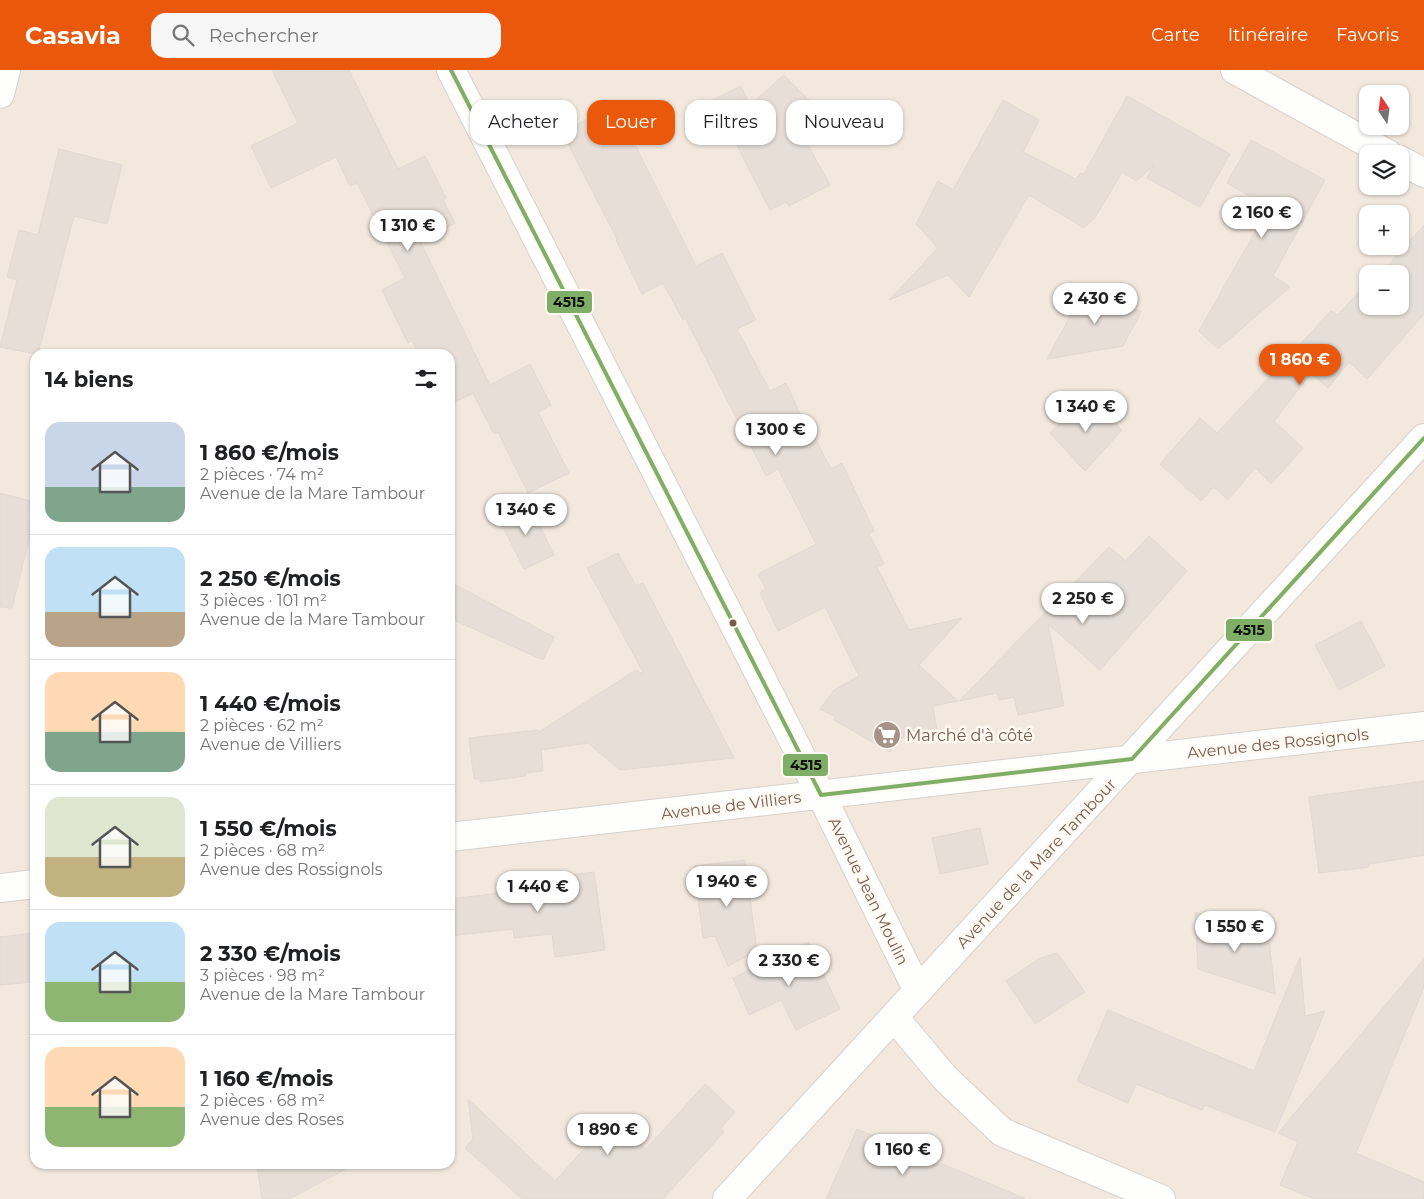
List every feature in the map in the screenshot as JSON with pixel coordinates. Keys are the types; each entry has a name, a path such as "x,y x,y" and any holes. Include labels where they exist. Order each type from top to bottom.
{"street":[{"path":"0,94 6,70"},
{"name":"Avenue Jean Moulin","path":"451,70 821,795 918,991"},
{"path":"1235,70 1372,145"},
{"path":"1409,165 1424,173"},
{"name":"Avenue de la Mare Tambour","path":"728,1199 1424,438"},
{"name":"Avenue des Rossignols","path":"1132,759 1424,726"},
{"name":"Avenue de Villiers","path":"455,836 1132,759"},
{"path":"0,888 30,885"},
{"path":"894,1017 945,1078 1002,1132 1161,1199"}],"shaded area":[{"path":"0,70 1424,70 1424,1199 0,1199"}],"building":[{"path":"272,70 349,70 398,169 425,156 446,198 443,200 455,223 420,241 490,385 530,364 551,405 538,412 569,473 528,493 498,432 494,434 473,393 455,402 455,349 416,349 412,341 408,343 382,290 405,278 357,183 350,186 336,157 271,188 251,146 298,123"},
{"path":"784,75 809,100 786,100 786,145 808,145 830,185 789,206 786,202 770,210 737,145 776,145 776,100 756,100"},
{"path":"741,86 748,100 712,100"},
{"path":"1127,96 1230,154 1200,207 1147,178 1154,165 1136,181 1122,172 1095,218 1084,228 1029,195 969,297 948,275 889,300 938,248 916,224 938,181 953,190 1003,100 1039,120 1023,152 1076,179 1080,173 1084,174"},
{"path":"587,119 587,145 635,145 696,266 722,253 756,320 737,329 770,391 786,383 803,420 805,419 831,469 842,463 874,531 869,534 884,564 877,567 909,630 962,618 919,665 958,701 933,706 937,731 899,738 890,752 834,720 836,717 820,709 834,690 859,676 825,607 778,631 760,593 766,589 758,574 816,544 778,469 766,476 685,318 683,320 663,283 642,294 617,239 569,145 577,145 577,124"},
{"path":"1251,140 1325,180 1273,276 1290,287 1218,349 1199,331 1269,207 1227,183"},
{"path":"59,149 122,165 107,224 74,216 39,349 30,349 30,353 0,347 17,280 7,277 19,230 38,235"},
{"path":"1424,225 1424,314 1367,379 1349,362 1328,388 1311,373 1274,421 1303,448 1271,484 1255,468 1228,500 1214,487 1201,501 1160,464 1200,418 1217,433 1331,311 1338,315 1359,291 1359,315 1409,315 1409,265 1388,265 1397,255 1409,255 1409,242"},
{"path":"1087,285 1141,312 1123,346 1047,359"},
{"path":"1086,396 1122,430 1085,471 1050,433"},
{"path":"0,493 30,501 30,535 12,608 0,607"},
{"path":"528,502 554,555 524,569 498,517"},
{"path":"1149,536 1187,571 1100,670 1048,624 1064,706 1018,715 1014,697 999,700 997,693 959,701 1109,547 1126,561"},
{"path":"618,553 636,586 643,583 734,758 620,770 588,743 541,750 543,771 526,773 526,776 480,782 480,779 474,779 469,738 538,730 539,732 636,670 644,674 587,568"},
{"path":"455,585 554,637 543,660 456,621"},
{"path":"1361,621 1385,666 1339,690 1315,645"},
{"path":"1424,781 1424,855 1369,864 1369,867 1319,873 1309,797"},
{"path":"980,828 988,864 940,874 932,838"},
{"path":"745,860 757,951 728,966 715,936 703,938 694,866"},
{"path":"594,872 605,950 555,957 552,934 514,938 513,929 455,935 455,898 508,892 507,883"},
{"path":"1195,912 1246,931 1268,930 1275,994 1198,969"},
{"path":"30,934 30,982 0,985 0,937"},
{"path":"808,942 840,1009 796,1030 781,1000 749,1015 733,978"},
{"path":"1057,953 1085,992 1035,1024 1006,981 1038,959"},
{"path":"1300,957 1305,1016 1325,1011 1275,1132 1205,1105 1202,1110 1136,1084 1128,1103 1077,1081 1108,1010 1254,1071"},
{"path":"1424,959 1424,987 1356,1153 1424,1182 1424,1199 1315,1199 1280,1185 1298,1142 1278,1133"},
{"path":"705,1084 735,1112 721,1128 724,1132 663,1199 522,1199 465,1148 473,1139 468,1099 555,1181 612,1118 646,1149"},
{"path":"857,1129 942,1166 943,1164 1026,1199 826,1199"},
{"path":"258,1169 346,1169 289,1199 262,1199"}],"transit line":[{"name":"4515","path":"451,70 821,795 1132,759 1424,438"}],"place":[{"name":"Marché d'à côté","path":"887,735"}]}
